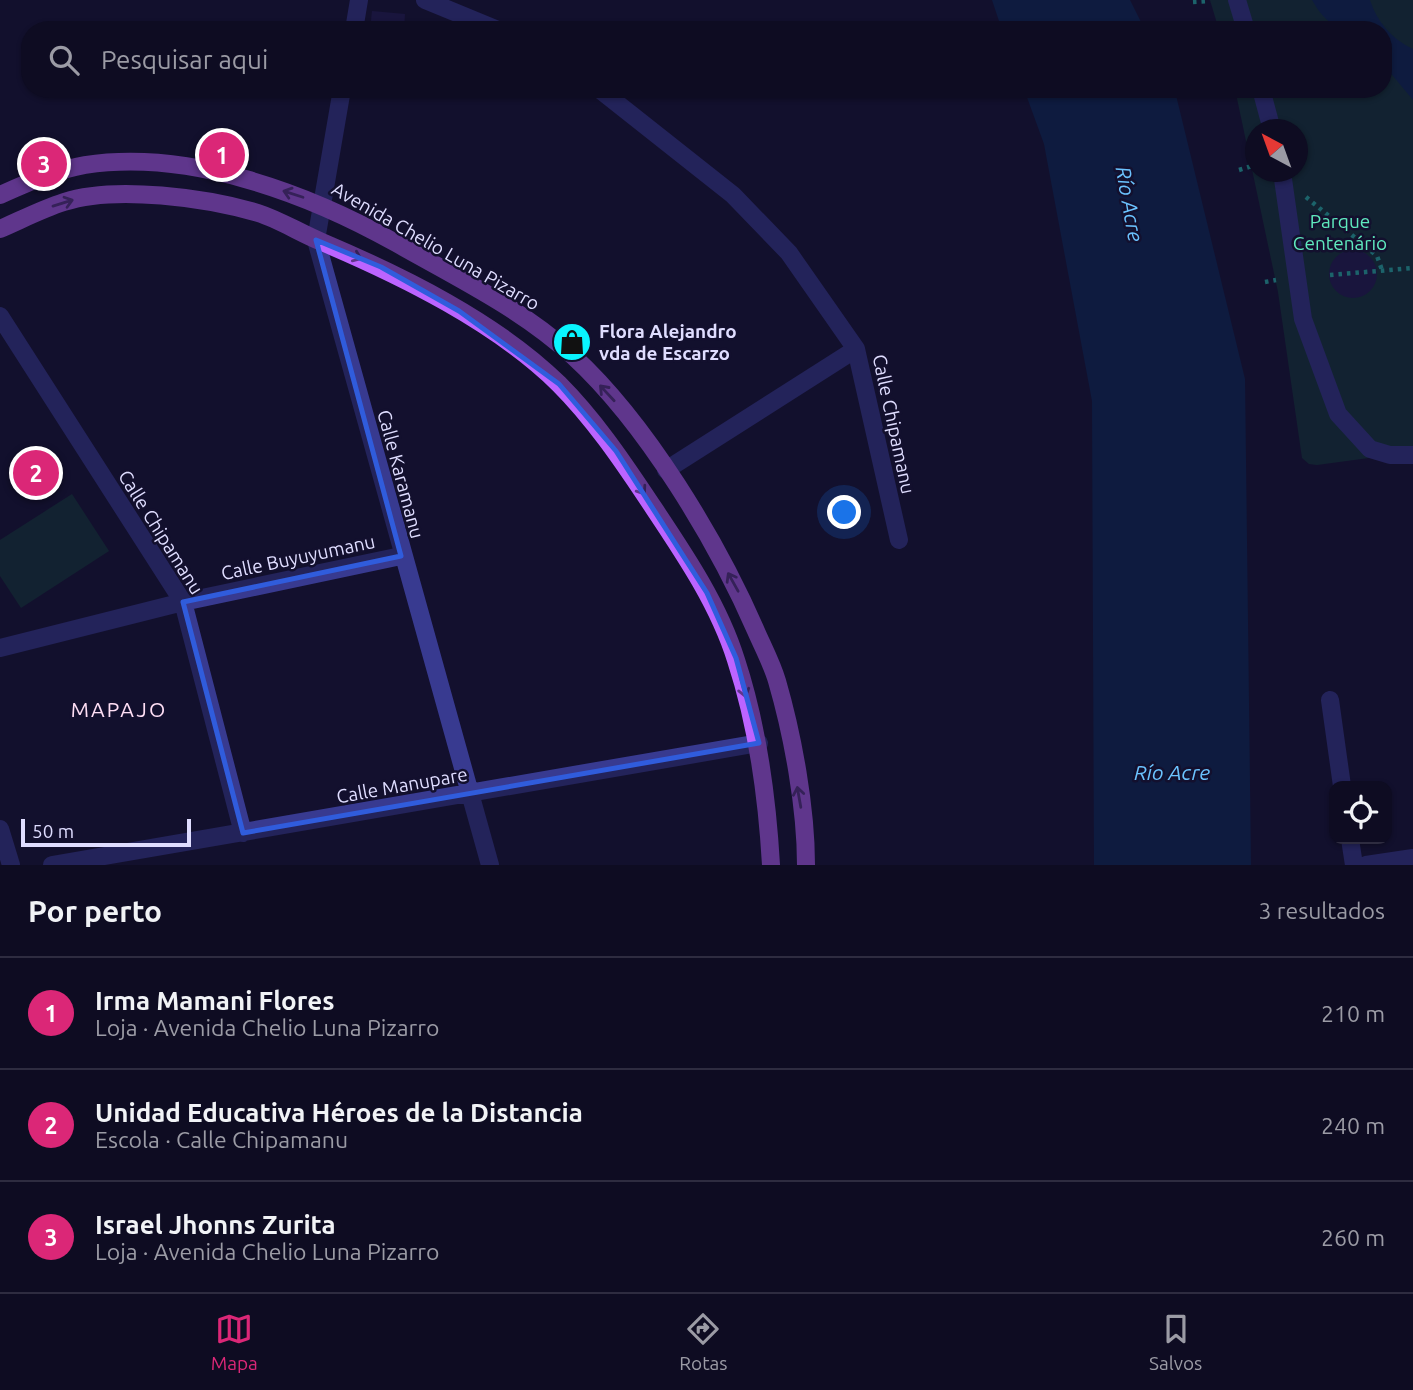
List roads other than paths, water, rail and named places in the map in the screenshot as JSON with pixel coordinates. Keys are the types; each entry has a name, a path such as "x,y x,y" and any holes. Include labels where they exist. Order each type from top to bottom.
{"main road":[{"name":"Avenida Chelio Luna Pizarro","path":"0,195 32,180 85,165 145,163 243,179 320,203 438,267 519,315 573,356 618,405 666,470 741,597 776,679 806,836 806,865"},
{"path":"0,229 66,201 119,195 158,195 212,202 261,214 382,267 459,311 511,345 559,384 616,451 707,593 736,658 758,743 771,865"}],"street":[{"path":"356,21 359,0"},
{"path":"425,0 476,21"},
{"path":"1237,0 1243,21"},
{"name":"Calle Karamanu","path":"340,98 320,203 316,240 401,556 490,865"},
{"name":"Calle Chipamanu","path":"610,98 733,195 789,253 856,349 899,540"},
{"path":"1264,98 1269,119"},
{"path":"1284,182 1303,318 1319,369 1338,414 1365,446 1390,455 1413,455"},
{"name":"Calle Chipamanu","path":"0,316 183,603 243,833"},
{"path":"666,470 856,349"},
{"name":"Calle Buyuyumanu","path":"0,649 183,603 401,556"},
{"path":"1330,700 1341,781"},
{"name":"Calle Manupare","path":"52,865 471,795 758,743"},
{"path":"0,829 11,865"},
{"path":"1351,844 1353,865"},
{"path":"1366,865 1413,858"}],"water":[{"path":"992,0 1130,0 1140,21 999,21"},
{"path":"1312,0 1370,0 1380,21 1329,21"},
{"path":"1392,34 1413,49 1413,100 1392,75"},
{"name":"Río Acre","path":"1027,98 1177,98 1245,379 1251,865 1094,865 1092,401 1044,144"}],"place":[{"name":"Irma Mamani Flores","path":"222,155"},
{"name":"Israel Jhonns Zurita","path":"44,164"},
{"name":"Flora Alejandro vda de Escarzo","path":"572,342"},
{"name":"Unidad Educativa Héroes de la Distancia","path":"36,473"}],"district":[{"name":"MAPAJO","path":"119,710"}],"park label":[{"name":"Parque Centenário","path":"1340,232"}]}
